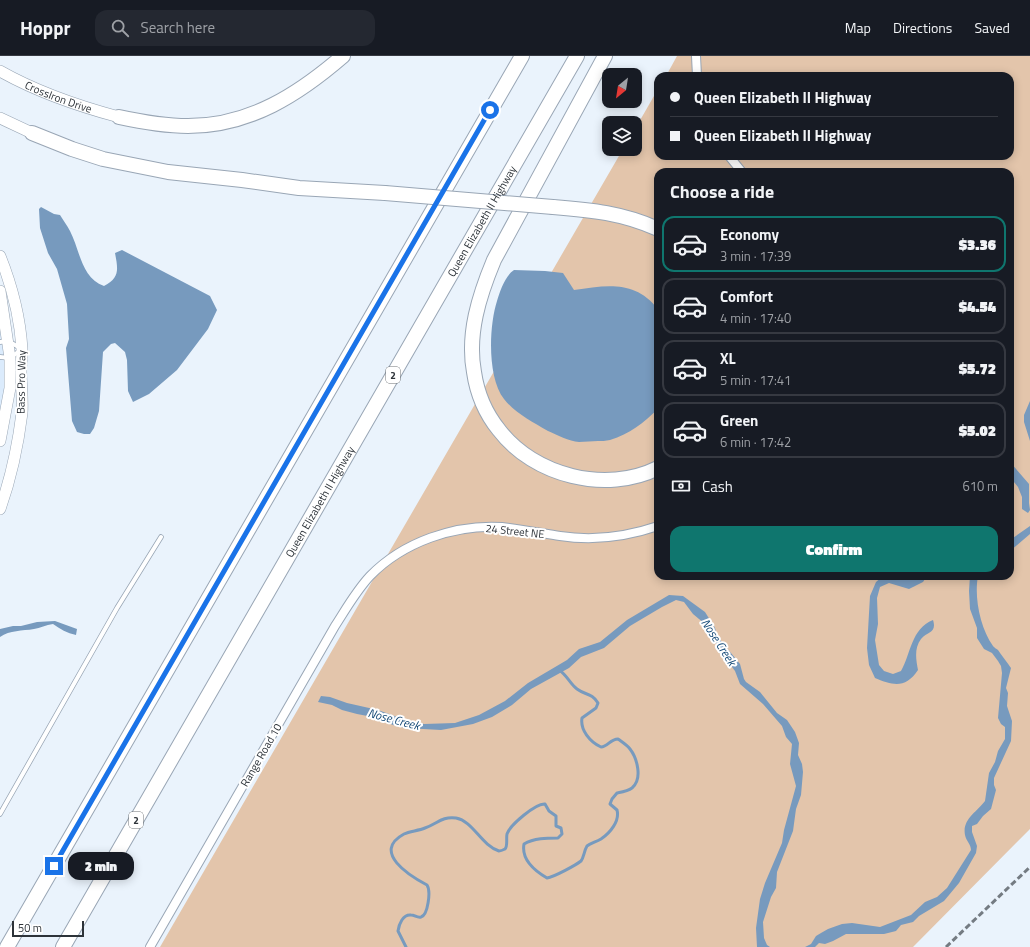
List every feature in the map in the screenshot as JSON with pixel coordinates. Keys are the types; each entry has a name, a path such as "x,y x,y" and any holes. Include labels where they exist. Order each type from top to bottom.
{"highway":[{"path":"119,118 149,123 190,126 233,120 254,114 275,105 293,94 343,56"},
{"path":"7,947 522,56"},
{"name":"Queen Elizabeth II Highway","path":"63,947 577,56"},
{"path":"605,56 494,260 484,283 474,322 472,348 474,373 479,394 487,411 499,430 511,444 548,468 568,475 591,479 614,480 634,477 654,470"},
{"path":"32,133 104,160 168,172 299,188 385,193 612,213 636,219 654,227"}],"street":[{"path":"696,56 697,72"},
{"name":"CrossIron Drive","path":"0,71 37,89 78,106 119,118"},
{"path":"0,118 32,133"},
{"path":"732,160 739,168"},
{"name":"Bass Pro Way","path":"0,256 13,292 22,349 22,413 13,464 0,509"},
{"name":"Bass Pro Way","path":"0,291 5,358 10,388 0,441"},
{"name":"24 Street NE","path":"380,568 407,548 450,532 476,527 503,527 561,536 595,538 615,537 641,532 654,527"},
{"name":"Range Road 10","path":"150,947 335,626 357,592 370,576 380,568"}],"lane":[{"path":"4,342 22,349"},
{"path":"5,358 22,349"},
{"path":"0,814 117,608 161,537"}],"shaded area":[{"path":"677,56 1030,56 1030,829 913,947 160,947 619,156 642,156 642,117 654,96 654,160 1014,160 1014,72 668,72"},
{"path":"0,302 7,378 0,415"}],"water":[{"path":"41,207 54,214 60,215 70,231 82,263 90,277 96,282 104,286 113,280 117,272 115,253 122,250 210,296 217,310 208,329 177,370 149,394 133,402 128,391 127,360 125,352 115,343 111,344 103,352 99,411 94,428 90,434 77,432 72,421 66,348 69,339 67,304 57,269 48,253 40,228 39,209"},
{"path":"514,270 563,273 574,290 609,286 620,287 640,293 649,300 654,305 654,413 636,428 617,438 607,441 579,442 548,431 513,409 498,389 492,365 491,351 494,311 503,284"},
{"path":"1030,401 1030,441 1024,422 1024,415"},
{"path":"1014,467 1029,484 1030,510 1028,513 1022,509 1022,497 1014,482"},
{"path":"1030,526 1030,534 1014,548 1014,537"},
{"path":"878,580 924,580 909,589 889,583 880,587 877,598 878,624 875,640 879,665 884,671 893,674 901,671 916,635 920,629 933,620 933,630 921,639 917,646 916,658 918,670 909,680 904,683 888,683 875,678 869,665 867,648 870,596"},
{"path":"970,580 978,580 977,593 981,621 988,639 1011,668 1006,688 1008,693 1007,706 1012,721 1011,741 994,778 996,790 991,809 977,824 972,826 972,832 977,846 976,853 959,883 944,901 919,916 913,922 901,925 896,931 884,934 846,934 825,944 819,943 815,947 805,947 811,944 816,936 828,929 842,924 852,923 880,927 911,915 925,902 937,897 947,888 971,850 965,835 966,824 971,816 985,801 989,773 995,762 998,751 1005,739 1005,727 1001,724 998,718 1002,673 1001,666 992,653 984,649 977,638 977,628 970,609"},
{"name":"Nose Creek","path":"669,595 683,596 705,612 715,628 717,636 740,664 746,682 760,692 777,713 787,720 795,732 799,743 798,755 802,764 803,772 801,795 796,809 793,831 777,872 776,888 771,897 763,922 764,938 767,945 770,947 757,947 756,928 760,899 782,843 796,786 790,764 792,744 786,737 782,726 763,704 740,684 735,671 724,656 705,624 693,614 684,602 676,600 662,607 630,626 604,648 581,657 569,668 531,689 512,705 492,717 473,724 441,730 405,728 393,725 378,718 342,710 332,705 318,702 321,696 330,697 424,724 455,723 479,715 505,701 528,683 567,660 579,649 600,642 627,620"},
{"path":"55,621 77,629 76,635 64,631 53,624 34,629 12,632 0,637 0,629 37,622"}],"waterway":[{"path":"406,947 398,931 400,923 408,915 417,917 421,917 423,915 427,908 429,892 427,885 404,870 392,856 391,848 395,841 404,834 420,830 443,819 456,818 462,820 472,828 487,844 500,851 506,848 507,834 513,825 536,807 545,804 549,811 556,816 556,826 561,828 562,834 558,838 541,839 528,842 524,844 524,850 530,864 547,878 565,871 581,861 587,846 601,839 614,826 618,814 617,810 610,804 617,793 629,790 635,784 638,774 637,763 633,753 618,739 613,740 603,747 597,745 590,739 584,731 582,718 596,708 598,703 593,697 575,687 559,670"}],"railway":[{"path":"946,947 1030,867"}],"route":[{"path":"54,866 490,110"}]}
